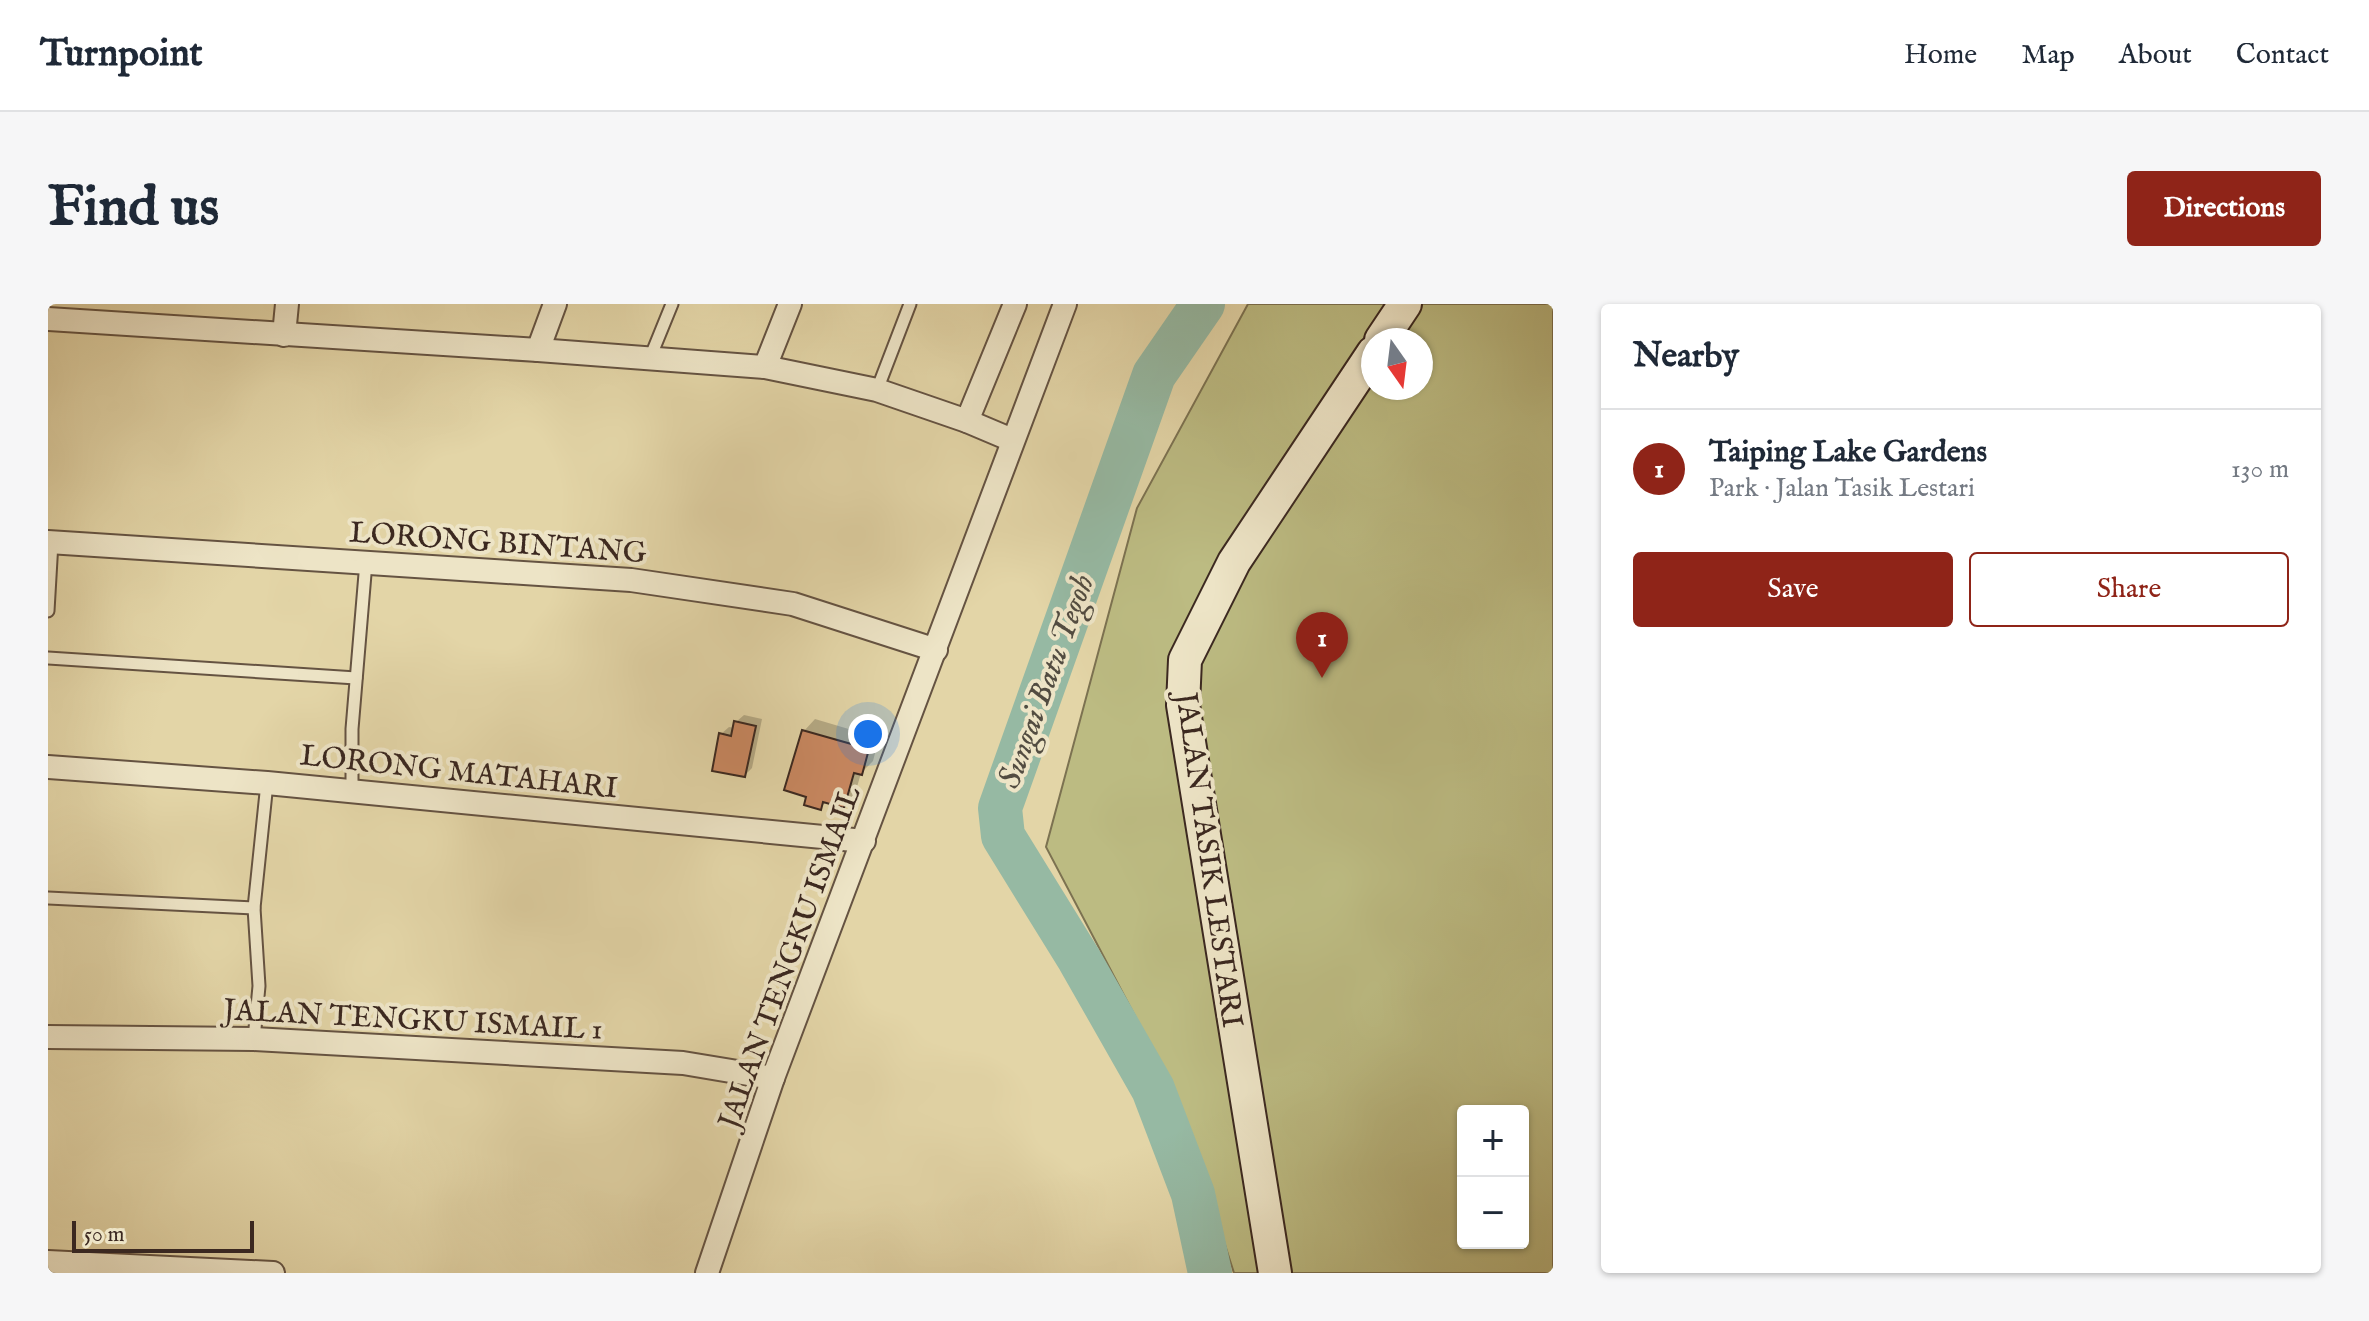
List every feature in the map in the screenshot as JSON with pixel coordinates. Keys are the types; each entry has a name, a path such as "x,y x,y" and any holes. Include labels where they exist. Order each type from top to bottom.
{"street":[{"path":"284,335 287,304"},
{"path":"538,350 555,304"},
{"path":"765,367 790,304"},
{"path":"967,421 1015,304"},
{"name":"JALAN TENGKU ISMAIL","path":"707,1273 773,1078 1065,304"},
{"path":"1389,328 1405,304"},
{"path":"48,319 765,367 877,390 1012,440"},
{"name":"JALAN TASIK LESTARI","path":"1275,1273 1183,705 1185,660 1234,562 1361,371"},
{"name":"LORONG BINTANG","path":"50,542 631,580 793,604 936,650"},
{"name":"LORONG MATAHARI","path":"48,767 267,783 864,841"},
{"name":"JALAN TENGKU ISMAIL 1","path":"48,1037 254,1039 683,1063 773,1078"},
{"path":"48,1262 273,1273"}],"lane":[{"path":"650,358 672,304"},
{"path":"877,390 910,304"},
{"path":"48,319 48,326"},
{"path":"48,611 50,542"},
{"path":"352,791 352,729 367,561"},
{"path":"48,658 356,678"},
{"path":"254,1039 259,986 254,908 267,783"},
{"path":"48,898 254,908"}],"shaded area":[{"path":"1248,304 1553,304 1553,1273 1234,1273 1177,1096 1046,847 1137,508"}],"building":[{"path":"734,721 756,726 745,777 712,771 719,733 731,736"},
{"path":"802,730 869,749 862,775 854,773 844,808 823,802 821,810 804,805 806,797 784,790"}],"waterway":[{"name":"Sungai Batu Tegoh","path":"1203,304 1154,375 1000,808 1003,836 1079,959 1153,1089 1193,1194 1210,1273"}],"place":[{"name":"Taiping Lake Gardens","path":"1322,678"}]}
